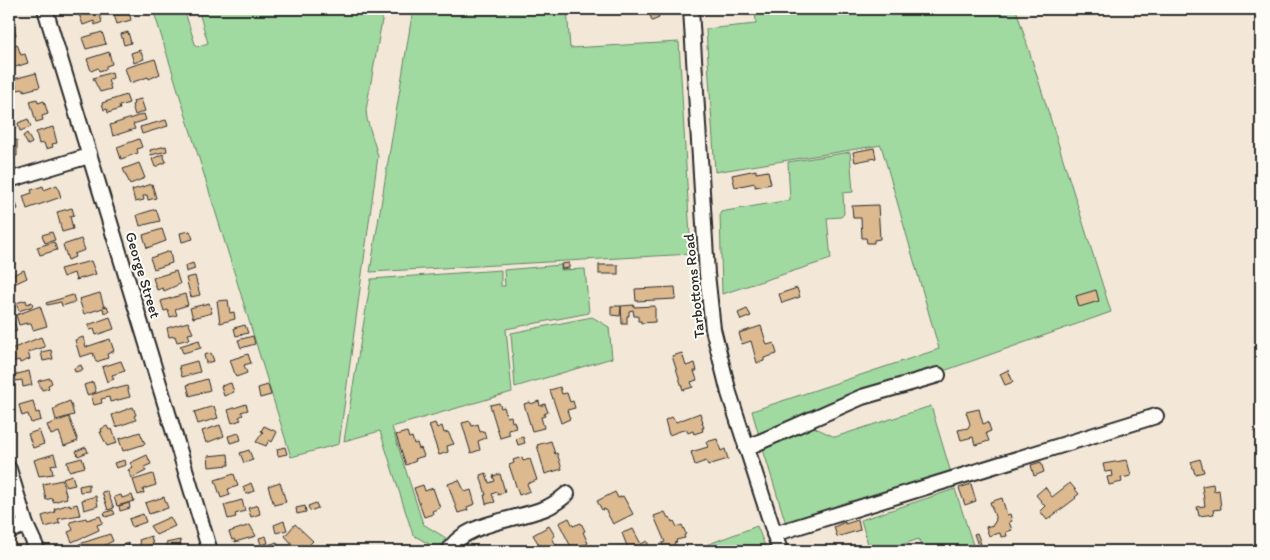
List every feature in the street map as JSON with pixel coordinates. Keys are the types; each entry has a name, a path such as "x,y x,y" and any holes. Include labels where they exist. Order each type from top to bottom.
{"street":[{"name":"George Street","path":"45,9 210,551"},
{"name":"Tarbottons Road","path":"691,9 711,315 722,370 780,551"},
{"path":"9,180 89,156"},
{"path":"746,448 862,397 938,374"},
{"path":"774,534 1156,416"},
{"path":"9,469 26,526 38,551"},
{"path":"449,551 454,542 467,532 550,507 567,494"},
{"path":"9,531 26,526"}],"green space":[{"path":"153,9 184,9 196,47 208,43 198,9 384,9 366,110 378,156 339,444 291,457"},
{"path":"413,9 567,9 570,48 679,42 691,254 370,272"},
{"path":"755,9 1016,9 1111,312 759,436 752,411 939,349 881,145 715,172 706,29 756,24"},
{"path":"850,152 853,192 843,193 844,214 841,217 827,218 831,259 722,294 720,212 790,200 788,162"},
{"path":"561,265 561,270 585,269 589,313 506,329 512,392 392,427 423,524 446,538 438,549 413,535 380,431 344,441 371,279 501,270 501,286 505,286 504,270"},
{"path":"592,317 609,327 612,358 515,387 511,333"},
{"path":"931,406 951,473 786,524 762,446 809,425 835,437"},
{"path":"955,489 975,551 923,551 919,539 882,551 870,551 861,520"},
{"path":"757,526 765,546 749,551 690,551"}],"building":[{"path":"98,9 102,22 95,25 94,21 83,25 79,14"},
{"path":"648,9 661,9 662,12 658,14 659,18 652,21"},
{"path":"129,12 131,20 117,24 114,15"},
{"path":"9,22 11,29 14,28 16,35 9,38"},
{"path":"102,32 106,44 86,49 82,38"},
{"path":"128,32 131,43 124,45 121,34"},
{"path":"17,44 21,55 25,54 28,63 12,68 9,58 9,47"},
{"path":"140,50 144,59 134,63 131,53"},
{"path":"109,52 112,64 106,66 106,69 99,71 98,68 91,71 87,59"},
{"path":"155,59 160,74 149,79 148,77 130,83 125,68"},
{"path":"112,72 113,78 108,80 111,89 100,92 93,78"},
{"path":"36,73 40,87 24,91 24,89 17,90 14,79"},
{"path":"126,95 129,103 119,106 120,109 108,113 107,109 104,110 102,103"},
{"path":"37,99 38,103 44,101 48,114 42,116 43,120 36,122 30,101"},
{"path":"141,99 145,111 135,115 132,105 134,104 133,101"},
{"path":"144,114 146,120 133,124 135,129 113,136 110,125"},
{"path":"12,119 16,127 9,130 9,121"},
{"path":"28,119 31,127 20,131 18,123"},
{"path":"166,120 168,126 142,134 140,127"},
{"path":"53,127 57,143 52,144 53,147 46,149 44,143 39,144 36,132"},
{"path":"27,133 32,143 28,145 23,136"},
{"path":"139,139 142,147 137,149 138,153 121,159 117,147"},
{"path":"9,140 17,140 17,156 11,156 11,159 9,159"},
{"path":"166,146 167,151 151,155 150,150"},
{"path":"874,148 876,158 855,162 853,152"},
{"path":"163,154 166,162 155,167 152,159"},
{"path":"139,163 145,178 130,184 123,169"},
{"path":"756,170 756,173 768,171 771,184 755,187 755,183 735,187 732,175"},
{"path":"152,184 156,198 148,200 147,195 143,196 144,200 135,202 132,190"},
{"path":"57,185 61,197 27,209 23,196 32,193 31,190 43,186 44,190"},
{"path":"14,197 18,209 9,212 9,198"},
{"path":"878,205 880,239 874,240 874,243 867,243 866,238 862,238 861,218 853,218 852,206"},
{"path":"72,208 74,215 70,216 73,229 62,232 57,212"},
{"path":"156,209 160,221 140,226 137,215"},
{"path":"162,229 166,241 147,248 143,235"},
{"path":"190,231 193,239 182,242 180,233"},
{"path":"52,232 55,240 45,243 42,235"},
{"path":"81,239 85,250 74,254 75,257 68,260 63,245"},
{"path":"54,242 57,250 40,255 37,247"},
{"path":"170,251 172,263 154,269 150,258"},
{"path":"91,261 96,274 76,280 74,273 63,277 60,269"},
{"path":"193,263 195,269 186,272 185,266"},
{"path":"569,263 569,268 562,269 561,264"},
{"path":"599,265 618,265 618,274 599,274"},
{"path":"24,270 27,278 14,284 10,276"},
{"path":"176,271 180,284 164,291 163,288 157,290 153,278"},
{"path":"195,276 200,295 191,297 186,278"},
{"path":"675,287 676,299 636,301 635,289"},
{"path":"797,288 800,297 782,303 779,294"},
{"path":"1096,290 1099,301 1079,307 1076,296"},
{"path":"100,293 104,307 107,306 109,311 104,313 103,308 84,314 79,299"},
{"path":"185,294 188,305 175,309 177,315 170,317 168,310 164,311 161,301"},
{"path":"73,295 75,302 62,306 61,302 47,305 46,303"},
{"path":"26,300 27,304 32,302 33,306 19,311 16,303"},
{"path":"228,300 230,313 234,312 235,319 220,323 217,301"},
{"path":"209,303 212,313 193,318 190,308"},
{"path":"634,305 634,307 655,306 655,322 641,323 641,321 638,321 638,316 634,316 633,310 629,311 627,324 622,324 621,306"},
{"path":"40,306 47,326 33,330 31,323 19,325 16,315"},
{"path":"611,306 621,306 620,316 611,315"},
{"path":"747,309 751,316 741,320 738,313"},
{"path":"12,316 17,331 9,334 9,317"},
{"path":"110,317 114,329 96,335 94,329 90,330 88,325"},
{"path":"188,322 193,333 188,334 190,339 177,342 175,336 169,337 167,328"},
{"path":"245,325 248,333 236,336 234,328"},
{"path":"761,326 767,345 774,343 777,354 764,358 764,361 757,363 751,341 742,344 739,333"},
{"path":"253,336 255,344 241,348 238,340"},
{"path":"41,337 45,347 28,352 30,359 20,363 19,360 9,363 9,350"},
{"path":"83,337 86,347 110,339 114,351 107,354 108,358 96,362 93,353 80,357 75,340"},
{"path":"199,340 201,348 183,353 180,346"},
{"path":"51,350 53,359 43,361 41,352"},
{"path":"211,353 214,361 206,363 204,355"},
{"path":"682,353 686,366 695,363 697,371 694,371 697,380 691,382 693,387 683,390 672,356"},
{"path":"248,354 251,363 244,365 247,373 236,377 230,360"},
{"path":"121,361 125,371 112,375 114,379 107,382 102,367"},
{"path":"197,361 200,372 182,377 179,366"},
{"path":"81,365 83,370 75,372 74,368"},
{"path":"1008,370 1013,382 1005,385 1000,374"},
{"path":"29,371 32,385 23,387 22,380 15,381 14,375"},
{"path":"50,378 52,383 48,385 49,388 42,390 38,381"},
{"path":"207,379 210,390 190,396 187,385"},
{"path":"93,382 96,392 87,395 84,385"},
{"path":"231,383 234,392 224,396 221,386"},
{"path":"268,385 271,395 260,398 258,388"},
{"path":"127,386 130,397 110,402 109,397 101,399 102,403 94,405 91,395 114,387 115,389"},
{"path":"560,387 562,394 567,393 570,402 573,401 575,408 567,410 570,419 561,423 550,390"},
{"path":"33,401 36,413 39,412 41,420 31,423 28,414 22,416 19,405"},
{"path":"70,401 74,415 56,420 53,409"},
{"path":"539,401 540,406 545,404 548,412 544,414 545,416 541,417 544,428 532,431 524,404"},
{"path":"499,403 501,408 504,407 507,417 511,416 516,428 508,430 510,435 500,438 490,405"},
{"path":"246,404 248,410 241,412 243,415 239,417 241,420 232,423 228,410"},
{"path":"214,406 218,418 198,424 194,412"},
{"path":"133,407 136,420 116,427 112,415"},
{"path":"979,409 983,424 988,422 991,431 986,433 989,441 975,445 973,437 961,440 958,430 968,428 970,424 966,412"},
{"path":"700,413 703,431 694,434 693,431 688,433 686,429 669,435 665,420 672,417 676,422"},
{"path":"69,417 78,441 64,446 59,432 51,435 47,425"},
{"path":"470,421 472,426 478,424 480,432 484,431 486,438 478,441 480,450 471,453 462,423"},
{"path":"435,423 437,428 442,426 444,433 448,432 454,444 447,446 448,452 439,455 429,425"},
{"path":"220,425 224,436 206,443 202,431"},
{"path":"107,426 109,430 112,429 117,443 107,446 100,432 102,432 101,429"},
{"path":"264,426 277,432 272,442 269,440 266,446 256,442 263,432 261,431"},
{"path":"39,430 44,444 33,448 28,434"},
{"path":"140,432 145,444 123,451 119,439"},
{"path":"407,432 409,438 412,437 414,444 417,443 419,449 421,448 424,456 406,465 396,435"},
{"path":"239,433 241,440 230,443 228,436"},
{"path":"523,437 525,443 518,445 516,439"},
{"path":"717,439 721,451 725,449 728,459 708,465 706,461 695,465 691,452 708,447 706,442"},
{"path":"551,441 562,469 545,474 537,445"},
{"path":"86,447 88,452 78,456 76,451"},
{"path":"285,447 287,454 278,456 277,449"},
{"path":"249,450 253,460 244,463 240,453"},
{"path":"54,454 57,464 51,465 53,474 39,476 34,460"},
{"path":"228,454 229,465 209,467 208,456"},
{"path":"147,455 151,464 144,467 146,471 132,478 128,470 133,467 130,463"},
{"path":"522,457 523,461 530,459 537,480 527,484 530,491 519,495 509,465 514,463 513,460"},
{"path":"82,458 85,467 69,471 67,462"},
{"path":"1200,459 1204,472 1195,474 1191,462"},
{"path":"125,460 126,465 116,468 114,463"},
{"path":"1127,460 1131,476 1121,478 1122,482 1109,485 1107,477 1113,476 1112,471 1105,472 1103,464"},
{"path":"1041,462 1044,472 1034,476 1031,465"},
{"path":"486,473 489,483 495,481 493,476 500,474 505,492 498,495 497,492 492,494 495,502 486,504 484,495 486,495 480,475"},
{"path":"153,474 156,485 143,489 144,493 138,495 133,480"},
{"path":"234,474 238,486 228,489 230,495 221,498 215,480"},
{"path":"72,475 75,485 66,487 63,478"},
{"path":"62,480 67,498 53,502 52,498 46,500 43,484"},
{"path":"459,480 465,492 471,490 475,504 467,507 468,510 458,513 448,484"},
{"path":"280,482 286,502 274,505 268,486"},
{"path":"251,483 254,491 246,494 243,487"},
{"path":"1070,483 1079,494 1047,520 1040,511 1045,506 1036,495 1045,487 1052,497"},
{"path":"89,484 89,491 80,492 79,486"},
{"path":"971,484 976,501 965,505 959,488"},
{"path":"1213,484 1214,491 1219,490 1221,509 1213,510 1214,514 1199,516 1197,507 1205,506 1202,486"},
{"path":"423,485 425,491 433,488 440,508 432,511 433,514 424,517 414,488"},
{"path":"107,491 114,508 108,510 102,492"},
{"path":"615,492 618,498 623,496 633,514 613,524 605,509 602,510 597,501"},
{"path":"121,495 122,498 132,495 134,501 117,506 114,497"},
{"path":"96,496 98,506 84,510 82,500"},
{"path":"164,497 168,508 149,514 145,503"},
{"path":"1002,498 1007,515 1010,514 1012,521 1009,522 1012,530 1006,532 1007,536 1001,537 1000,533 989,536 986,527 993,525 996,520 990,502"},
{"path":"242,500 245,511 235,514 236,517 228,519 224,505"},
{"path":"129,503 130,508 120,511 119,506"},
{"path":"316,503 318,508 310,511 308,506"},
{"path":"70,504 70,506 77,504 80,515 58,519 60,523 45,527 42,516 55,512 54,509"},
{"path":"258,505 260,514 251,517 248,508"},
{"path":"305,506 306,512 297,514 296,508"},
{"path":"113,510 115,514 106,517 104,513"},
{"path":"665,512 677,527 682,525 686,534 684,535 685,538 676,540 677,542 674,543 677,551 665,551 662,543 665,542 654,516"},
{"path":"143,514 146,522 132,527 129,519"},
{"path":"100,516 103,523 97,525 99,530 72,542 68,532 73,530 70,522"},
{"path":"170,517 175,526 156,535 150,526"},
{"path":"569,518 573,526 581,523 588,543 575,551 573,551 559,523"},
{"path":"858,520 860,530 837,537 834,527 845,522 845,524"},
{"path":"284,521 287,530 276,533 274,525"},
{"path":"295,524 313,541 303,551 292,551 291,549 294,546 285,536"},
{"path":"250,525 256,536 235,542 234,539 232,540 229,532"},
{"path":"549,526 555,536 552,538 558,548 553,551 543,551 533,535"},
{"path":"633,529 641,544 647,541 651,551 629,551 622,533"},
{"path":"977,533 981,544 978,545 974,534"},
{"path":"110,534 113,541 103,546 104,551 81,551 79,544"},
{"path":"151,536 153,544 141,548 139,540"},
{"path":"266,536 268,543 261,545 259,538"},
{"path":"180,540 181,546 176,547 177,551 160,551 159,548 167,547 166,543"},
{"path":"277,542 279,551 269,551 268,545"},
{"path":"128,543 130,549 110,551 110,549"}]}
